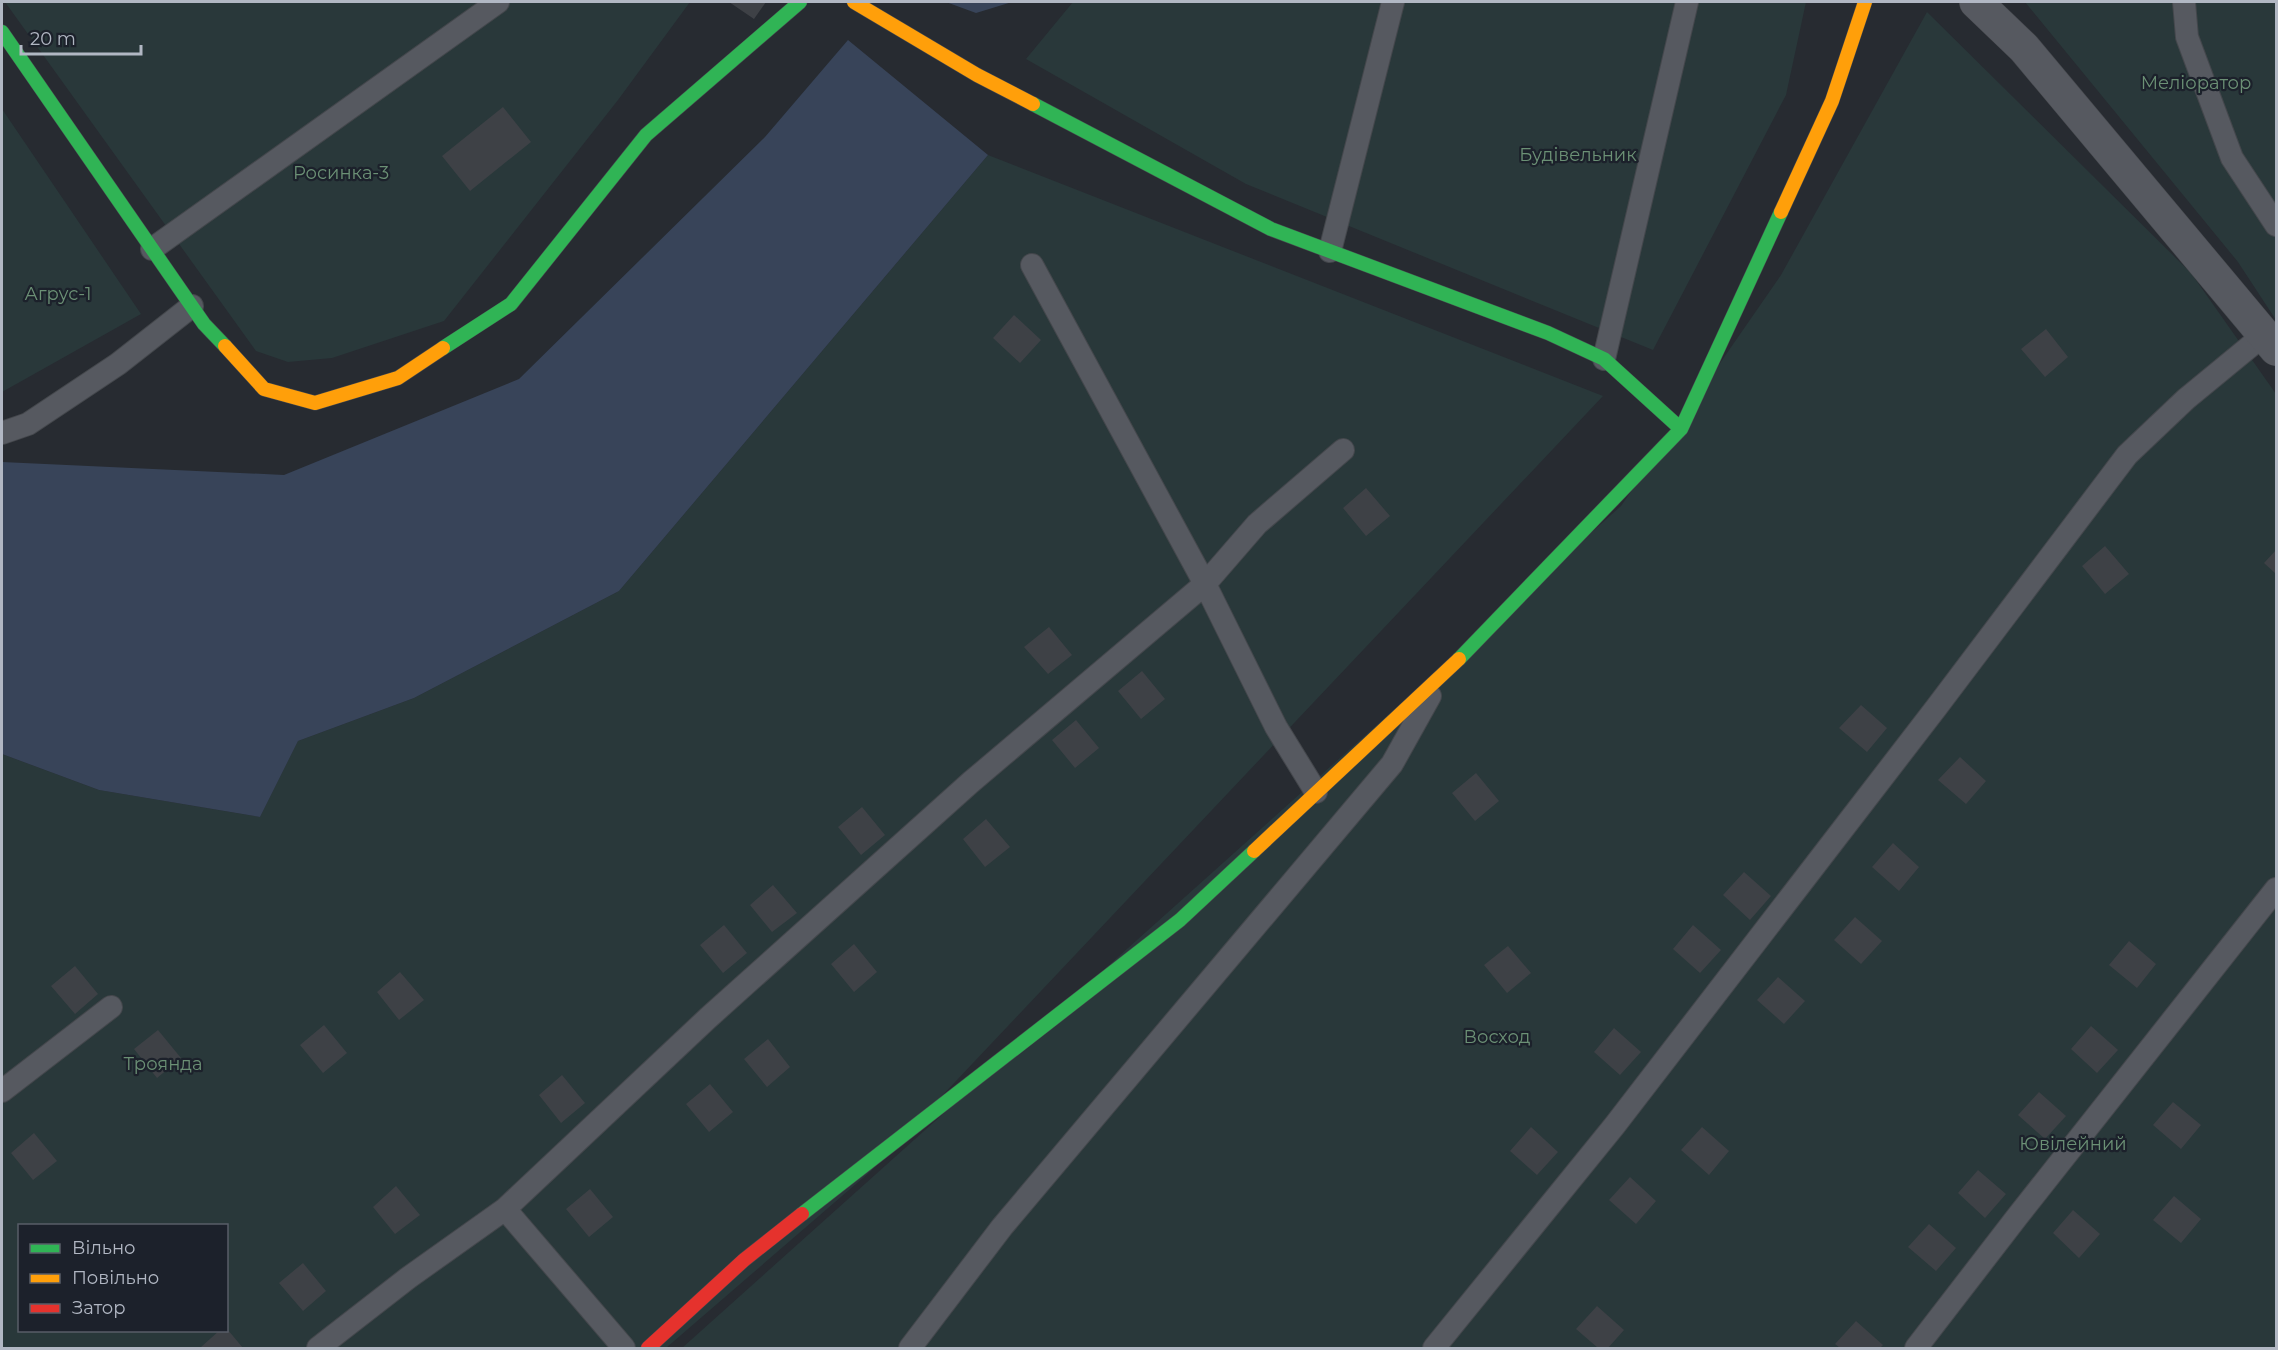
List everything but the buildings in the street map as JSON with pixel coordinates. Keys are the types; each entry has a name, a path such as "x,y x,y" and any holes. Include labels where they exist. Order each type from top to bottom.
{"street":[{"path":"2,33 10,61 152,249 204,324 264,389 315,402 398,378 511,304 646,135 800,2"},
{"path":"854,2 977,75 1271,229 1548,333 1604,359 1681,429"},
{"path":"648,1348 744,1260 1180,920 1480,639 1681,429 1832,101 1865,2"},
{"path":"1976,2 2024,48 2271,342"}],"lane":[{"path":"152,249 498,2"},
{"path":"1330,251 1393,2"},
{"path":"1604,359 1687,2"},
{"path":"2184,2 2187,37 2232,158 2277,225"},
{"path":"1032,265 1205,584 1276,728 1316,792"},
{"path":"2,433 28,424 118,364 192,306"},
{"path":"1434,1348 1622,1116 1922,727 2127,455 2186,399 2271,342"},
{"path":"318,1348 408,1278 505,1209 708,1018 953,798 1205,584 1257,524 1343,450"},
{"path":"910,1348 1002,1227 1216,976 1392,764 1431,693 1480,639"},
{"path":"1916,1348 2277,890"},
{"path":"2,1091 111,1007"},
{"path":"505,1209 624,1348"}],"green space":[{"name":"Росинка-3","path":"5,2 690,2 618,100 444,321 332,358 288,362 256,351"},
{"name":"Будівельник","path":"1073,2 1806,2 1786,95 1653,350 1246,184 1026,59"},
{"name":"Меліоратор","path":"2025,2 2276,2 2276,320 2238,262"},
{"name":"Восход","path":"1927,12 2191,273 2276,394 2276,1348 682,1348 1621,506 1781,275"},
{"name":"Агрус-1","path":"2,109 141,314 2,392"},
{"name":"Троянда","path":"988,155 1603,396 871,1171 666,1348 2,1348 2,754 99,790 260,817 298,741 414,698 619,591"}],"water":[{"path":"946,2 1012,2 976,13"},
{"path":"848,40 988,155 619,591 414,698 298,741 260,817 99,790 2,754 2,462 284,475 519,379 765,137"}],"traffic: fast":[{"path":"443,348 511,304 646,135 800,2"},
{"path":"2,32 204,324 225,346"},
{"path":"1033,104 1271,229 1548,333 1604,359 1681,429"},
{"path":"1459,659 1681,429 1781,212"},
{"path":"802,1214 1180,920 1254,851"}],"traffic: slow":[{"path":"854,2 977,75 1033,104"},
{"path":"1781,212 1832,101 1865,2"},
{"path":"225,346 264,389 315,403 398,378 443,348"},
{"path":"1254,851 1459,659"}],"traffic: jam":[{"path":"648,1348 744,1260 802,1214"}],"park label":[{"name":"Ювілейний","path":"2073,1144"}]}
